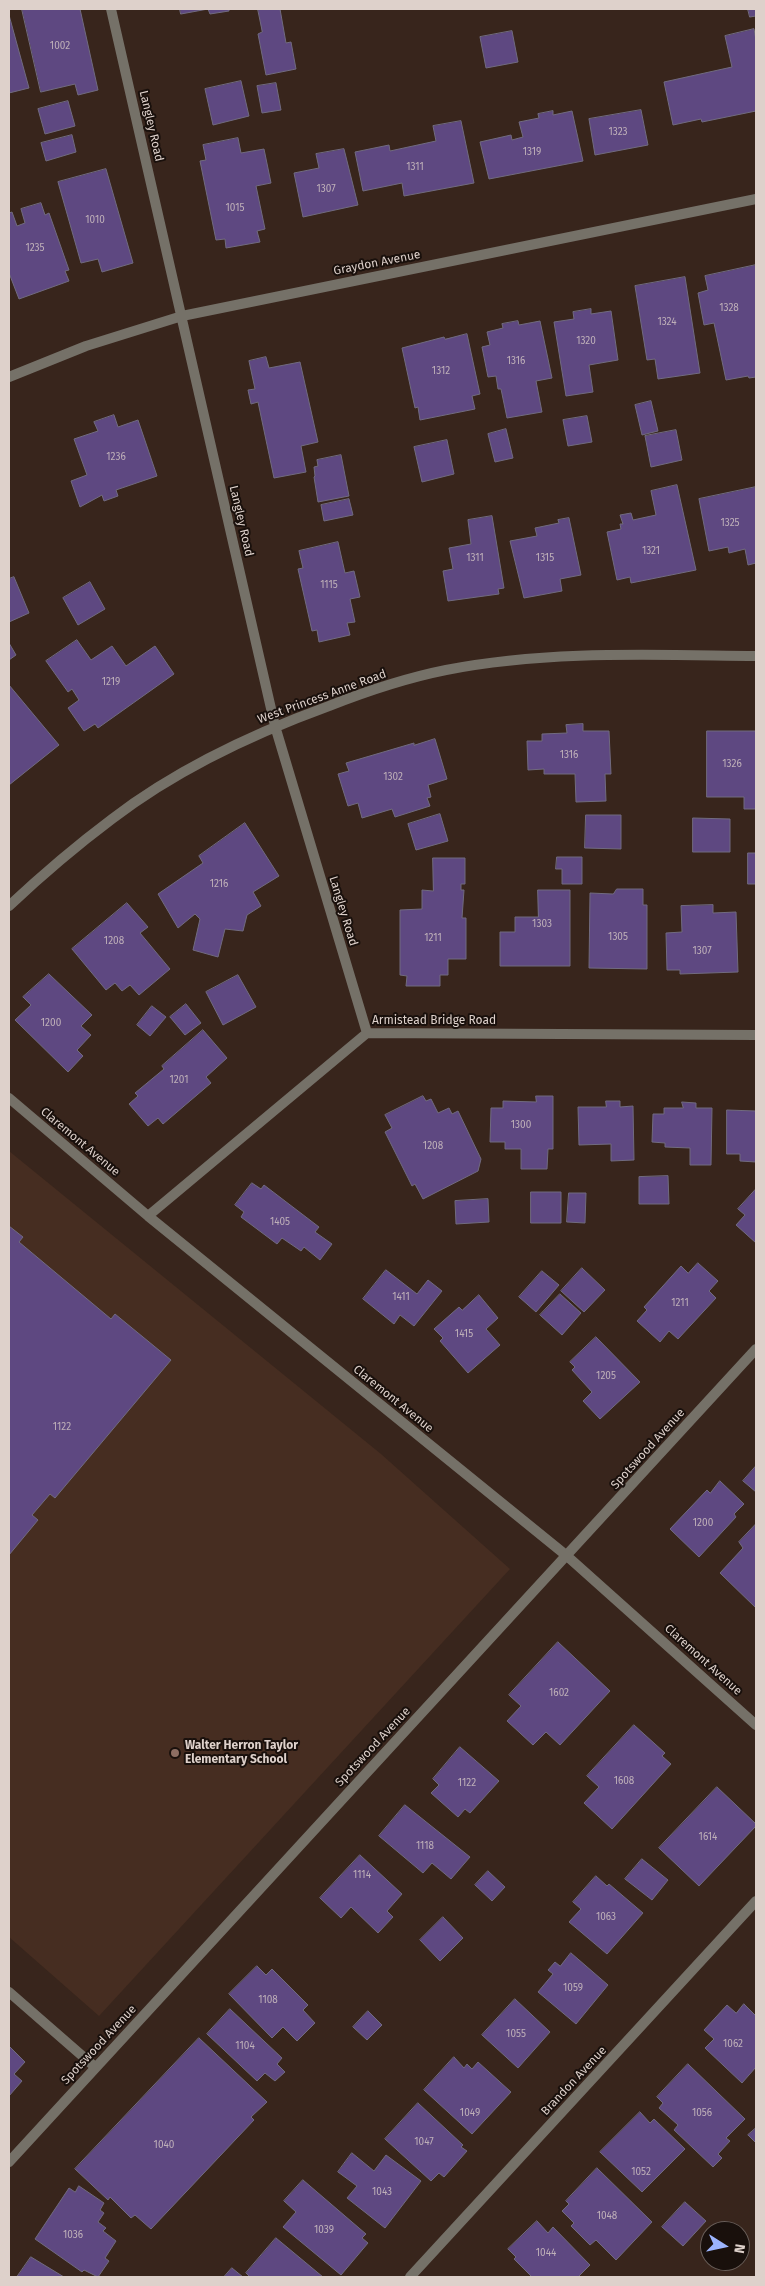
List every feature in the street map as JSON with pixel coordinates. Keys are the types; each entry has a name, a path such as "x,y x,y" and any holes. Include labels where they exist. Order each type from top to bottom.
{"street":[{"name":"Langley Road","path":"111,9 274,726 367,1033"},
{"name":"Graydon Avenue","path":"9,377 86,346 182,316 756,199"},
{"name":"West Princess Anne Road","path":"9,906 56,862 113,817 172,779 274,726 380,687 447,670 536,658 640,654 756,656"},
{"name":"Armistead Bridge Road","path":"148,1216 367,1033 756,1035"},
{"name":"Claremont Avenue","path":"9,1098 148,1216 567,1556 756,1725"},
{"name":"Spotswood Avenue","path":"9,2162 756,1349"},
{"name":"Brandon Avenue","path":"410,2277 756,1901"},
{"path":"9,1992 95,2067"}],"shaded area":[{"name":"Walter Herron Taylor Elementary School","path":"9,1151 381,1454 510,1569 99,2016 9,1937"}],"building":[{"path":"22,9 80,9 98,90 78,95 75,84 41,92"},
{"path":"180,9 208,9 181,14"},
{"path":"208,9 229,9 229,11 210,14"},
{"path":"258,9 280,9 286,43 291,42 296,69 266,75 258,34 262,32"},
{"path":"748,9 756,9 756,16 750,17"},
{"path":"9,15 29,88 9,93"},
{"path":"754,29 756,40 756,111 702,122 701,119 673,125 664,82 732,67 725,36"},
{"path":"512,31 518,62 486,68 480,37"},
{"path":"241,81 249,116 213,125 205,89"},
{"path":"276,83 281,110 262,113 257,86"},
{"path":"68,101 75,126 45,134 38,109"},
{"path":"641,110 648,145 595,155 589,119"},
{"path":"553,111 553,115 572,111 583,161 489,179 480,142 511,135 512,140 523,137 519,122 539,118 538,114"},
{"path":"461,121 474,183 404,196 402,183 363,191 355,152 389,145 390,151 436,141 433,126"},
{"path":"72,135 76,152 46,161 41,143"},
{"path":"238,138 241,153 264,149 271,183 256,186 265,229 257,231 260,242 226,248 225,239 216,240 200,161 206,160 203,145"},
{"path":"344,149 358,205 303,217 294,173 319,168 316,154"},
{"path":"106,169 133,263 102,272 98,259 81,263 58,182"},
{"path":"41,203 45,215 49,213 69,270 65,271 69,281 19,299 9,273 9,213 12,212 17,226 25,223 21,209"},
{"path":"756,265 756,377 749,378 748,376 726,380 714,323 704,325 698,293 708,290 705,276"},
{"path":"685,277 700,373 658,379 655,359 647,360 635,286"},
{"path":"591,309 591,314 611,311 618,360 589,365 593,392 566,396 554,322 574,319 573,312"},
{"path":"518,321 519,325 540,321 552,378 536,381 542,412 507,418 501,389 498,389 496,376 488,377 482,347 490,345 487,332 503,328 502,324"},
{"path":"467,334 480,394 472,396 475,409 420,420 418,407 415,408 402,348 444,337 445,339"},
{"path":"266,357 269,368 300,362 318,442 301,446 306,472 274,478 258,402 251,404 248,390 255,389 249,361"},
{"path":"651,401 658,431 642,435 635,405"},
{"path":"114,415 118,427 138,420 157,476 116,490 118,496 104,501 102,495 80,507 71,481 87,475 74,439 98,431 94,422"},
{"path":"587,416 592,442 568,446 563,420"},
{"path":"506,429 513,458 495,462 488,434"},
{"path":"676,430 682,460 651,467 645,436"},
{"path":"447,440 454,474 422,482 414,447"},
{"path":"341,455 349,496 318,502 314,477 314,467 318,466 317,460"},
{"path":"677,485 696,570 631,583 630,577 617,580 607,532 621,529 620,524 623,524 620,515 631,513 633,520 656,515 651,491"},
{"path":"756,487 756,563 748,565 745,549 729,553 728,547 709,551 699,499"},
{"path":"349,499 353,515 324,521 321,505"},
{"path":"492,516 504,588 498,589 499,594 448,601 443,571 453,569 449,548 471,544 468,520"},
{"path":"569,518 581,575 560,579 562,591 524,598 510,541 537,536 535,528 559,523 558,520"},
{"path":"338,542 345,573 354,571 360,597 350,599 355,622 347,623 350,635 319,642 317,630 312,631 298,569 303,568 299,551"},
{"path":"14,577 29,613 9,622 9,579"},
{"path":"90,582 105,609 78,625 63,598"},
{"path":"77,640 91,660 112,646 126,666 155,646 174,674 98,728 95,724 84,731 68,708 79,700 72,689 68,692 46,661"},
{"path":"9,643 16,655 9,660"},
{"path":"9,685 59,745 9,785"},
{"path":"583,724 583,731 609,731 611,774 605,774 606,801 576,802 575,774 544,774 544,769 528,770 527,741 542,741 542,734 567,733 566,725"},
{"path":"707,731 756,731 756,809 744,809 744,797 707,797"},
{"path":"435,739 447,779 428,785 431,797 427,798 430,806 395,817 392,809 362,818 358,803 348,806 338,774 349,771 346,763 414,743 414,745"},
{"path":"440,814 448,841 416,850 408,824"},
{"path":"586,815 621,815 621,849 585,848"},
{"path":"693,818 730,819 730,852 693,852"},
{"path":"245,823 279,876 253,892 261,906 247,915 243,931 225,929 218,957 193,950 200,919 195,914 178,928 158,894 203,863 199,856"},
{"path":"748,853 756,853 756,884 748,884"},
{"path":"557,857 582,857 582,884 562,884 562,869 556,869"},
{"path":"433,858 465,858 465,884 461,884 461,890 464,890 462,918 466,918 466,959 448,959 448,975 440,975 440,986 406,986 407,976 400,975 400,910 422,909 422,890 433,891"},
{"path":"617,889 643,889 643,905 647,905 647,969 589,968 590,893 613,894"},
{"path":"538,890 570,890 570,966 500,966 500,932 515,932 515,917 538,917"},
{"path":"127,903 148,927 140,933 170,969 139,995 130,985 122,991 115,983 106,990 72,949"},
{"path":"713,905 713,913 736,912 738,972 680,974 680,970 667,970 666,933 682,932 681,906"},
{"path":"49,974 92,1015 81,1026 91,1035 77,1050 83,1056 68,1072 15,1020 31,1005 23,997"},
{"path":"238,975 256,1007 223,1025 206,992"},
{"path":"186,1004 201,1023 185,1035 170,1017"},
{"path":"152,1006 166,1017 150,1036 137,1025"},
{"path":"203,1030 227,1058 206,1077 211,1083 163,1124 158,1118 148,1126 129,1104 138,1096 135,1093 164,1069 162,1066"},
{"path":"423,1096 426,1101 431,1099 438,1113 449,1108 452,1114 458,1111 481,1159 478,1171 423,1199 415,1184 412,1186 385,1132 392,1128 385,1115"},
{"path":"536,1096 553,1096 553,1149 548,1149 547,1169 521,1169 521,1149 505,1149 505,1142 490,1142 491,1108 503,1108 503,1101 536,1102"},
{"path":"606,1101 620,1101 620,1107 633,1106 634,1160 611,1161 611,1144 579,1145 578,1107 606,1107"},
{"path":"682,1102 696,1103 696,1108 712,1108 711,1165 690,1165 690,1148 665,1147 665,1143 652,1142 653,1114 664,1114 664,1108 683,1108"},
{"path":"727,1110 756,1111 756,1162 740,1161 740,1154 727,1154"},
{"path":"668,1176 669,1204 639,1204 639,1177"},
{"path":"252,1183 261,1189 264,1185 319,1227 315,1232 332,1244 320,1260 304,1247 301,1251 282,1238 277,1244 241,1217 244,1212 235,1205"},
{"path":"756,1189 756,1243 736,1225 745,1215 738,1209"},
{"path":"531,1192 561,1192 561,1223 531,1223"},
{"path":"569,1193 586,1193 585,1223 567,1222"},
{"path":"488,1199 489,1222 456,1224 455,1201"},
{"path":"9,1226 23,1237 19,1242 111,1319 115,1314 171,1360 55,1498 50,1494 32,1515 38,1520 9,1555"},
{"path":"698,1263 718,1281 709,1291 716,1298 678,1339 669,1331 660,1342 637,1321 647,1310 644,1307 681,1266 688,1273"},
{"path":"582,1268 605,1290 584,1312 561,1291"},
{"path":"386,1270 417,1294 428,1280 442,1291 414,1326 400,1315 394,1324 363,1299"},
{"path":"542,1271 559,1285 536,1312 519,1297"},
{"path":"560,1294 581,1313 562,1335 540,1315"},
{"path":"479,1295 498,1318 486,1329 500,1345 468,1373 440,1341 443,1338 434,1329 459,1307 462,1310"},
{"path":"596,1337 640,1382 600,1419 583,1401 592,1392 572,1370 575,1367 570,1362"},
{"path":"756,1466 756,1492 743,1481"},
{"path":"720,1481 744,1504 734,1514 736,1517 699,1557 670,1529 707,1490 710,1493"},
{"path":"756,1524 756,1608 720,1573 743,1548 739,1542"},
{"path":"558,1642 610,1691 560,1745 546,1732 533,1745 507,1721 521,1706 509,1695"},
{"path":"634,1725 665,1753 662,1756 671,1764 612,1829 584,1803 599,1787 587,1776"},
{"path":"460,1747 499,1781 470,1813 465,1809 458,1817 431,1793 439,1785 433,1779"},
{"path":"717,1787 756,1826 699,1886 659,1848"},
{"path":"405,1805 470,1857 451,1879 432,1863 423,1873 379,1836"},
{"path":"360,1855 402,1894 387,1911 393,1917 378,1933 351,1907 341,1918 320,1898"},
{"path":"642,1859 668,1880 652,1900 625,1879"},
{"path":"488,1871 505,1887 492,1901 475,1885"},
{"path":"596,1876 607,1886 609,1884 643,1913 607,1954 569,1922 581,1909 573,1902"},
{"path":"443,1917 463,1938 440,1961 420,1940"},
{"path":"571,1953 608,1985 576,2024 538,1992 553,1974 548,1970 555,1962 560,1966"},
{"path":"257,1966 266,1975 272,1969 308,2005 303,2010 315,2023 297,2041 283,2027 272,2038 229,1994"},
{"path":"515,1999 550,2032 518,2068 482,2035"},
{"path":"744,2004 756,2016 756,2067 742,2083 705,2048 714,2039 704,2030 727,2005 736,2013"},
{"path":"230,2009 282,2058 277,2064 285,2072 275,2081 265,2073 257,2081 207,2034"},
{"path":"368,2011 382,2025 367,2040 353,2027"},
{"path":"199,2038 267,2102 251,2117 254,2120 151,2229 135,2215 131,2218 110,2197 108,2200 75,2169"},
{"path":"9,2046 25,2062 14,2074 22,2081 9,2096"},
{"path":"454,2057 464,2068 467,2064 472,2069 478,2062 511,2092 472,2134 424,2090"},
{"path":"688,2064 745,2119 726,2138 730,2141 718,2154 722,2158 713,2167 674,2130 678,2125 659,2108 663,2103 657,2097"},
{"path":"418,2103 467,2151 444,2177 439,2173 431,2181 385,2139"},
{"path":"640,2112 650,2123 654,2119 685,2149 642,2192 600,2152"},
{"path":"756,2128 756,2143 748,2135"},
{"path":"352,2153 374,2171 386,2155 421,2181 385,2228 347,2198 357,2186 338,2172"},
{"path":"597,2168 652,2222 616,2260 596,2240 590,2245 571,2226 574,2223 562,2211 569,2204 566,2201"},
{"path":"303,2180 366,2234 362,2238 368,2243 341,2275 283,2227 296,2212 284,2201"},
{"path":"79,2186 104,2203 100,2210 104,2213 98,2222 106,2228 103,2231 116,2241 105,2258 109,2261 98,2277 84,2270 82,2272 35,2239 69,2188 75,2192"},
{"path":"685,2202 706,2221 700,2221 700,2228 683,2246 662,2227"},
{"path":"537,2221 548,2233 553,2227 590,2265 578,2277 532,2277 514,2259 516,2257 508,2249"},
{"path":"276,2238 323,2277 250,2277 246,2273"},
{"path":"31,2257 64,2277 17,2277"},
{"path":"232,2268 243,2277 224,2277"}],"place":[{"name":"Walter Herron Taylor Elementary School","path":"175,1753"}]}
